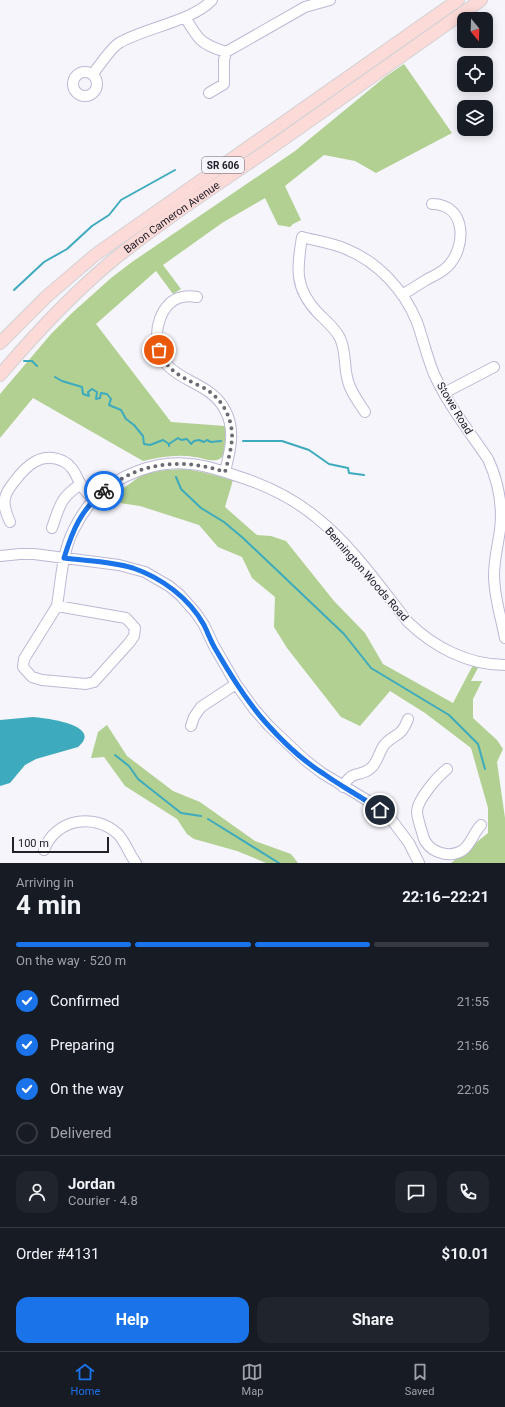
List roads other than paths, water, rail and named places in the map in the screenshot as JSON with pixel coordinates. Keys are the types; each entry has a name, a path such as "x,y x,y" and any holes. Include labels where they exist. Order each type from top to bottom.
{"main road":[{"name":"Baron Cameron Avenue","path":"0,343 46,297 95,255 458,0"},
{"name":"Baron Cameron Avenue","path":"0,375 26,344 58,310 90,280 129,248 481,0"}],"street":[{"path":"93,74 117,43 206,7 212,0"},
{"path":"209,93 224,84 224,60 226,52 305,7 330,0"},
{"path":"185,16 196,37 211,47 226,52"},
{"path":"402,295 446,268 455,255 459,245 460,225 455,214 446,206 432,204"},
{"name":"Stowe Road","path":"365,412 346,376 344,350 340,338 335,330 308,302 300,285 298,267 302,237 337,245 360,255 382,271 402,295 416,320 434,372 452,408 488,459 498,487 501,504 501,518 494,575 497,602 505,638"},
{"path":"197,297 186,296 169,304 158,324 157,342 163,358 173,371 206,389 217,398 225,409 231,427 232,437 225,472"},
{"path":"444,393 494,367"},
{"path":"10,522 5,508 5,497 7,491 20,474 34,462 48,458 68,464 75,472 81,484 94,499"},
{"name":"Bennington Woods Road","path":"57,606 64,558 72,531 94,499 117,481 129,474 153,466 172,463 190,464 213,468 225,472 267,487 287,497 317,517 345,544 408,622 430,640 455,654 469,659 483,663 505,665"},
{"path":"52,528 63,499 70,491 81,484"},
{"path":"0,556 26,553 119,565 132,568 157,578 169,586 184,599 196,613 236,684 254,709 286,744 316,769 380,810 395,824 410,843 419,863"},
{"path":"57,606 126,618 135,628 134,636 129,643 94,682 86,684 42,680 32,677 23,667 24,659 57,606"},
{"path":"191,726 194,717 201,707 236,684"},
{"path":"343,787 354,774 365,772 373,766 384,744 402,732 408,719"},
{"path":"446,769 436,779 419,805 418,817 425,840 433,850 445,854 457,853 463,849 481,825"},
{"path":"44,850 50,837 60,828 75,822 96,823 117,834 136,863"},
{"path":"410,843 423,835"}],"water":[{"path":"33,717 70,724 79,728 84,733 84,739 78,747 36,759 25,765 10,783 0,786 0,720"}],"waterway":[{"path":"14,290 44,262 67,249 92,226 109,215 121,200 175,170"},
{"path":"24,361 32,361 37,366"},
{"path":"55,377 62,381 82,387 83,394 89,396 88,392 92,389 97,392 96,399 100,398 101,393 107,394 111,399 109,405 121,410 126,419 134,425 143,436 144,444 150,445 163,440 169,444 169,446"},
{"path":"169,444 178,438 181,440 187,439 191,444 194,441 199,440 204,442 207,440 211,442 221,441"},
{"path":"243,441 282,441 309,450 329,464 348,468 349,473 364,475"},
{"path":"176,477 181,489 201,508 224,522 243,538 344,634 371,668 449,715 478,744 485,769"},
{"path":"115,755 129,766 138,779 181,813 201,816"},
{"path":"208,819 279,863"}]}
